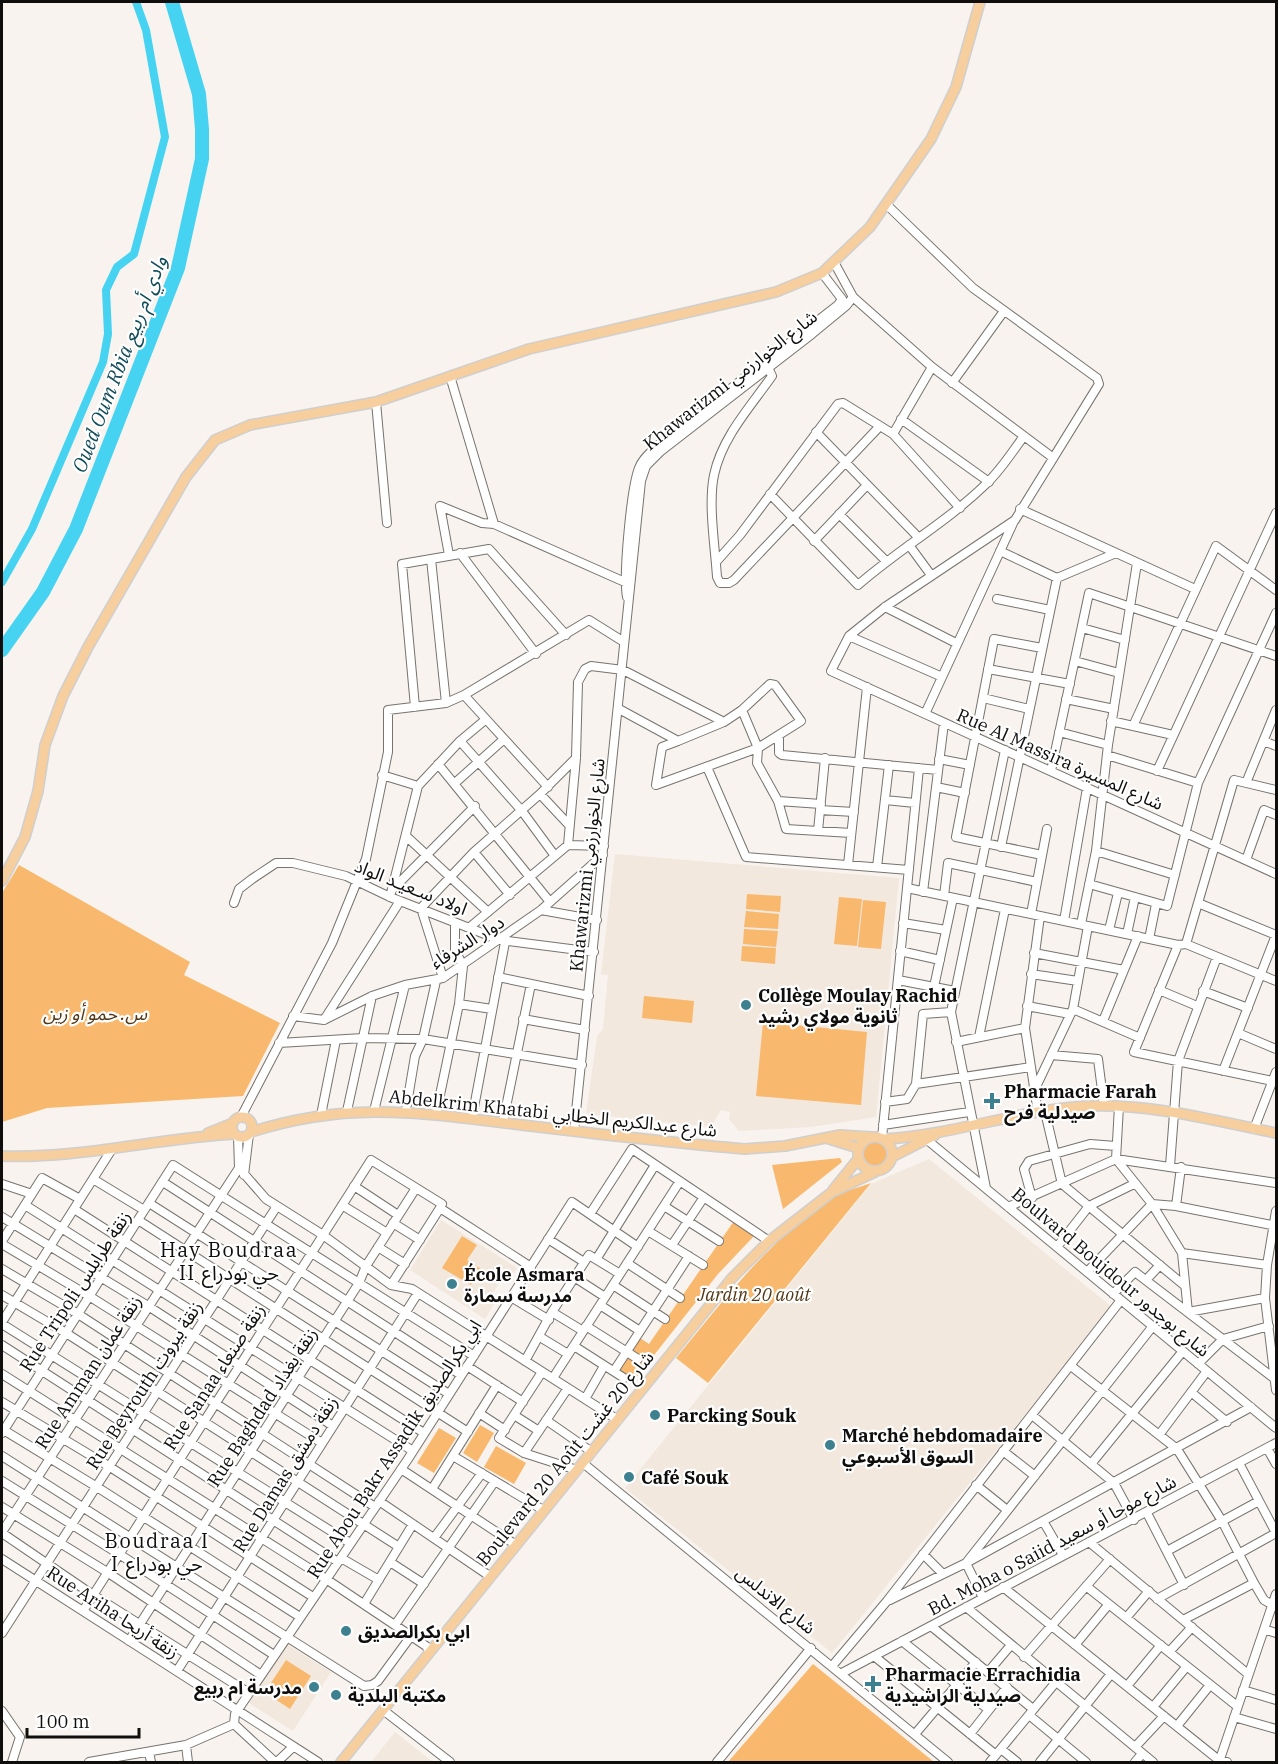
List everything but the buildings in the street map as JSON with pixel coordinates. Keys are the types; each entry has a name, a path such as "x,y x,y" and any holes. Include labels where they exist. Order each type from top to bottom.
{"main road":[{"path":"2,881 18,854 27,830 45,745 63,696 88,647 200,457 222,436 250,425 376,402 529,349 776,292 822,273 835,264 887,205 931,139 946,111 963,65 980,2"},
{"path":"832,1192 858,1159 858,1148 863,1140 871,1137 883,1139 942,1131 1041,1112 1119,1106 1174,1113 1276,1133"},
{"name":"Abdelkrim Khatabi شارع عبدالكريم الخطابي","path":"2,1156 24,1157 112,1149 200,1136 237,1135 276,1124 347,1111 406,1110 746,1149 784,1146 840,1135 871,1137"},
{"path":"241,1120 250,1133"},
{"path":"237,1135 241,1120"},
{"name":"Abdelkrim Khatabi شارع عبدالكريم الخطابي","path":"200,1136 241,1120 276,1124"},
{"path":"832,1192 886,1167 892,1157 942,1131"},
{"path":"826,1138 858,1148"},
{"path":"883,1139 891,1147 892,1157"},
{"path":"858,1159 866,1169 875,1172"},
{"name":"Boulevard 20 Août شارع 20 غشت","path":"341,1762 732,1278 770,1241 832,1192"}],"street":[{"path":"887,205 947,265 1004,311 1099,381 1098,387 1020,510 940,676 925,714"},
{"path":"835,264 853,297 932,368 1052,457"},
{"path":"822,273 842,299 853,297"},
{"name":"Khawarizmi شارع الخوارزمي","path":"574,1131 623,670 634,521 646,466 712,407 846,306 853,297"},
{"name":"Khawarizmi شارع الخوارزمي","path":"810,331 842,299"},
{"path":"952,383 1004,311"},
{"path":"768,364 772,376 742,417 720,456 714,475 717,580 729,583 880,426"},
{"path":"893,434 932,368"},
{"path":"450,376 494,524"},
{"path":"376,402 387,523"},
{"path":"716,562 740,535 840,403 893,434 960,508"},
{"path":"901,419 989,482"},
{"path":"816,432 919,538"},
{"path":"770,494 858,585 886,561 960,508 989,482 1024,436"},
{"path":"814,541 867,485"},
{"path":"449,555 440,506 482,523 494,524 629,583"},
{"path":"1020,510 1196,589"},
{"path":"1157,771 1276,513"},
{"path":"839,514 886,561"},
{"path":"940,676 849,636 885,607 1015,520"},
{"path":"909,545 932,575"},
{"path":"1133,726 1216,546 1276,590"},
{"path":"415,707 402,564 483,548 491,550 566,635"},
{"path":"1000,551 1057,578 1116,554"},
{"path":"460,553 536,654"},
{"path":"431,559 446,702"},
{"path":"1034,1091 1071,1011 1078,981 1089,884 1104,795 1108,745 1137,563"},
{"path":"1001,847 1057,578"},
{"path":"1051,771 1089,593 1276,656"},
{"path":"997,599 1050,610"},
{"path":"885,607 956,643"},
{"path":"1089,884 1167,906 1198,783 1276,613"},
{"path":"241,1120 292,1016 332,944 358,881 371,839 388,752 388,710 446,702 464,695 591,620 624,642"},
{"path":"1082,628 1125,640"},
{"name":"Rue Al Massira شارع المسيرة","path":"849,636 831,671 1276,874"},
{"path":"1042,648 995,639 956,838 1042,855"},
{"path":"1075,661 1119,673"},
{"path":"568,845 576,758 580,674 591,666 623,670 724,722"},
{"path":"988,669 1070,684"},
{"path":"770,684 775,685 801,720 758,748 656,785 662,747 724,722 742,710 770,684"},
{"path":"848,865 867,687"},
{"path":"464,695 548,787"},
{"path":"983,698 1029,709"},
{"path":"1066,699 1114,709"},
{"path":"619,709 678,741"},
{"path":"742,710 758,748 757,763 778,801 786,829 851,833"},
{"path":"1246,783 1276,710"},
{"path":"391,894 418,786 460,741 485,720"},
{"path":"1112,721 1173,735"},
{"path":"923,891 944,723"},
{"path":"1059,732 1108,745"},
{"path":"779,736 780,755 938,770"},
{"path":"455,783 503,740"},
{"path":"460,741 522,811 555,856"},
{"path":"1264,741 1276,746"},
{"path":"986,1188 969,1112 951,1012 1005,750"},
{"path":"1107,755 1198,783"},
{"path":"406,1110 415,1056 423,1039 439,979 421,908 474,852 522,811 576,758"},
{"path":"818,831 825,758"},
{"path":"939,759 970,765"},
{"path":"438,764 475,806 550,902"},
{"path":"877,867 889,765"},
{"path":"707,767 746,857 909,870"},
{"path":"883,1139 919,768"},
{"path":"382,775 418,786"},
{"path":"1272,1081 1134,1052 1159,990 1182,945 1198,903 1213,845 1234,780 1276,790"},
{"path":"936,787 965,793"},
{"path":"1064,921 1087,788"},
{"path":"540,794 569,825"},
{"path":"885,800 915,803"},
{"path":"778,801 854,812"},
{"path":"391,894 475,806"},
{"path":"1246,860 1264,810 1276,815"},
{"path":"1047,830 1037,882 1034,953 1025,1028 1034,1091 1062,1184 1185,1286"},
{"path":"406,836 488,912"},
{"path":"470,927 568,845 604,846"},
{"path":"1096,851 1175,875"},
{"path":"474,852 510,895"},
{"name":"دوار الشرفاء","path":"324,1020 372,996 405,985 439,979 463,966 503,941 603,855"},
{"name":"اولاد سـعيـد الواد","path":"234,903 239,889 280,862 311,867 358,881 503,941 594,952"},
{"path":"944,896 948,863 1037,882"},
{"path":"907,888 1182,945 1276,981"},
{"path":"1109,930 1118,893"},
{"path":"1127,934 1135,897"},
{"path":"934,987 953,898"},
{"path":"292,1016 324,1020 400,900"},
{"path":"1198,903 1276,935 1223,1071"},
{"path":"1149,939 1156,904"},
{"path":"979,1037 1005,909"},
{"path":"541,910 597,920"},
{"path":"436,1114 459,1004 463,966 455,950 455,922"},
{"path":"903,923 946,930"},
{"path":"1103,1021 1138,936"},
{"path":"472,1118 503,941"},
{"path":"900,951 940,960"},
{"path":"1034,953 1124,970"},
{"path":"1170,1166 1178,1061 1217,957"},
{"path":"1031,974 1078,981"},
{"path":"498,977 589,996"},
{"path":"898,980 955,991"},
{"path":"503,1122 531,984"},
{"path":"374,1111 405,985"},
{"path":"1159,990 1197,1006"},
{"path":"1203,991 1248,1008"},
{"path":"347,1111 372,996"},
{"path":"459,1004 492,1010"},
{"path":"1027,1006 1071,1011 1103,1021 1140,1038"},
{"path":"885,1102 907,1099 916,1084 923,1014 951,1012"},
{"path":"524,1019 585,1030"},
{"path":"956,1042 1025,1028"},
{"path":"1238,1033 1276,1049"},
{"path":"279,1043 391,1037 423,1039 582,1065"},
{"path":"321,1115 336,1040"},
{"path":"1051,1055 1098,1059 1104,1106"},
{"path":"916,1084 1031,1067"},
{"path":"1254,1129 1276,1072"},
{"path":"1119,1106 1116,1159 1152,1204 1182,1253 1188,1312"},
{"path":"883,1125 969,1112"},
{"path":"244,1175 250,1133"},
{"path":"237,1135 239,1168 256,1190 277,1206 323,1235 391,1285 405,1287 418,1293 618,1419"},
{"name":"Boulvard Boujdour شارع بوجدور","path":"926,1139 1276,1428"},
{"path":"1032,1198 1024,1172 1026,1164 1032,1159 1090,1144 1116,1146"},
{"path":"112,1149 2,1323 192,1442 237,1474 350,1543"},
{"path":"638,1247 590,1214 632,1149 770,1241"},
{"path":"1008,1207 1116,1159 1276,1183"},
{"name":"Rue Sanaa زنقة صنعاء","path":"83,1611 370,1160 416,1188"},
{"name":"Rue Tripoli زنقة طرابلس","path":"2,1431 174,1165 221,1195"},
{"path":"597,1258 655,1165"},
{"path":"1176,1206 1181,1167"},
{"name":"Rue Amman زنقة عمان","path":"2,1533 25,1495 38,1479 62,1437 239,1168"},
{"path":"81,1199 42,1178 2,1243 322,1443"},
{"path":"93,1179 196,1233 382,1349 449,1394"},
{"path":"553,1378 680,1181"},
{"path":"163,1182 461,1375"},
{"path":"2,1184 32,1194"},
{"path":"1057,1247 1089,1206 1134,1184"},
{"path":"354,1186 398,1215"},
{"path":"391,1285 442,1204 416,1188"},
{"name":"Rue Baghdad زنقة بغداد","path":"129,1641 348,1301 366,1266 416,1188"},
{"path":"221,1195 474,1356"},
{"path":"672,1245 704,1197"},
{"name":"Rue Abou Bakr Assadik ابي بكرالصديق","path":"237,1710 413,1451 572,1202 590,1214"},
{"path":"1087,1272 1152,1204 1176,1206 1275,1226"},
{"path":"25,1205 413,1451"},
{"path":"342,1205 387,1233"},
{"name":"Rue Beyrouth زنقة بيروت","path":"2,1633 277,1206"},
{"path":"664,1206 719,1241"},
{"path":"440,1208 531,1266"},
{"path":"74,1209 424,1433"},
{"path":"1276,1211 1267,1265 1265,1298 1276,1390"},
{"path":"2,1217 148,1306 333,1426"},
{"path":"138,1220 468,1432"},
{"path":"393,1223 420,1240"},
{"path":"648,1231 703,1265"},
{"path":"548,1239 584,1262"},
{"path":"378,1247 405,1264"},
{"path":"1182,1253 1267,1265"},
{"path":"525,1361 552,1312 590,1255 620,1274"},
{"path":"614,1371 688,1256"},
{"path":"627,1263 680,1298"},
{"path":"1146,1280 1160,1265"},
{"path":"2,1269 78,1314 309,1463 413,1524 491,1576"},
{"path":"1113,1294 1135,1273 1275,1379"},
{"path":"574,1277 606,1297"},
{"path":"613,1285 665,1319"},
{"name":"Rue Damas زنقة دمشق","path":"177,1671 418,1293"},
{"path":"2,1295 112,1362 399,1547"},
{"path":"511,1297 549,1320"},
{"path":"1188,1312 1265,1298"},
{"path":"833,1665 887,1601 1121,1300"},
{"path":"600,1305 640,1331"},
{"path":"552,1312 638,1359"},
{"path":"966,1563 1153,1326"},
{"path":"1198,1364 1223,1339 1269,1326"},
{"path":"540,1337 568,1354"},
{"path":"2,1345 273,1520 339,1560 379,1580"},
{"path":"574,1346 624,1378"},
{"path":"1091,1464 1183,1351"},
{"path":"467,1366 523,1402"},
{"path":"585,1399 604,1366"},
{"path":"1071,1366 1177,1449 1222,1521 1238,1555 1264,1600 1274,1606"},
{"path":"1159,1435 1207,1371"},
{"path":"542,1372 499,1438 524,1453 580,1467"},
{"path":"2,1374 326,1579 426,1646 430,1652"},
{"path":"432,1489 497,1385"},
{"path":"524,1453 567,1388"},
{"path":"1191,1392 1227,1422"},
{"path":"2,1402 110,1467 314,1598"},
{"path":"887,1601 966,1563 1251,1407"},
{"path":"479,1413 505,1430"},
{"path":"514,1415 539,1431"},
{"path":"1032,1415 1114,1483 1134,1520"},
{"path":"546,1420 592,1452"},
{"path":"2,1431 97,1487 300,1617"},
{"name":"Bd. Moha o Saiid شارع موحا أو سعيد","path":"842,1673 1063,1555 1148,1513 1276,1443"},
{"path":"1267,1448 1276,1464"},
{"path":"1003,1451 1035,1476"},
{"path":"2,1456 83,1510 368,1686 378,1681 411,1636"},
{"path":"453,1456 543,1510"},
{"path":"1157,1599 1276,1533 1239,1463"},
{"name":"شارع الاندلس","path":"580,1467 833,1665 948,1762"},
{"path":"401,1469 516,1545"},
{"path":"435,1538 482,1473"},
{"path":"2,1481 73,1524 274,1655"},
{"path":"395,1625 495,1481"},
{"path":"975,1485 1007,1510"},
{"path":"1167,1551 1259,1501"},
{"path":"2,1507 107,1572 261,1675"},
{"path":"1148,1513 1184,1585"},
{"path":"1043,1521 1063,1555"},
{"path":"364,1604 413,1524"},
{"path":"2,1533 93,1595 249,1693"},
{"path":"1089,1542 1248,1674"},
{"path":"923,1554 943,1574"},
{"name":"Rue Ariha زنقة أريحا","path":"2,1559 318,1762"},
{"path":"1024,1657 1110,1559"},
{"path":"390,1562 424,1584"},
{"path":"966,1563 983,1598"},
{"path":"1183,1620 1254,1583"},
{"path":"1086,1586 1237,1706"},
{"path":"1003,1587 1222,1762 1237,1706 1274,1606 1276,1594"},
{"path":"1126,1618 1149,1591"},
{"path":"1075,1645 1109,1604"},
{"path":"966,1606 1024,1657 1153,1762"},
{"path":"931,1626 1007,1688 1059,1740 1086,1762"},
{"path":"1169,1652 1192,1627"},
{"path":"1264,1629 1276,1634"},
{"path":"902,1641 989,1710"},
{"path":"988,1672 1011,1645"},
{"path":"1127,1686 1161,1646"},
{"path":"717,1762 811,1648"},
{"path":"874,1656 970,1734 1017,1762"},
{"path":"915,1734 976,1662"},
{"path":"1153,1707 1187,1666"},
{"path":"1040,1762 1112,1674"},
{"path":"990,1762 1056,1682"},
{"path":"1177,1726 1210,1685"},
{"path":"970,1734 1007,1688"},
{"path":"1243,1690 1276,1700"},
{"path":"234,1724 237,1710"},
{"path":"383,1710 450,1762"},
{"path":"2,1712 20,1737 12,1762"},
{"path":"1135,1747 1164,1716"},
{"path":"1234,1717 1276,1729"},
{"path":"89,1762 186,1745 234,1724"},
{"path":"234,1724 276,1762 293,1747"},
{"path":"186,1745 188,1762"},
{"path":"149,1752 151,1762"},
{"path":"1135,1762 1142,1754"}],"shaded area":[{"name":"Collège Moulay Rachid ثانوية مولاي رشيد","path":"615,854 899,878 876,1117 811,1127 739,1131 729,1119 730,1112 721,1110 711,1127 586,1114 597,1036 603,1029 608,975 601,974"},
{"name":"Marché hebdomadaire السوق الأسبوعي","path":"929,1159 1112,1307 832,1653 625,1488 871,1184"},
{"path":"441,1220 517,1268 507,1283 499,1283 492,1295 494,1304 485,1319 410,1270"},
{"path":"288,1645 331,1672 293,1731 249,1703"},
{"path":"395,1732 433,1762 371,1762"}],"green space":[{"name":"س. حمو أو زين","path":"19,865 190,962 184,975 280,1023 243,1096 47,1108 2,1122 2,893"},
{"path":"747,894 781,896 780,912 746,909"},
{"path":"839,897 862,899 857,946 834,944"},
{"path":"863,900 886,902 881,949 858,947"},
{"path":"746,911 779,914 778,929 744,927"},
{"path":"744,929 778,931 776,947 743,944"},
{"path":"742,946 776,948 775,964 741,961"},
{"path":"644,996 694,1001 692,1023 642,1018"},
{"path":"763,1022 867,1032 861,1105 756,1096"},
{"path":"874,1141 883,1145 887,1154 883,1163 874,1167 865,1163 861,1154 865,1145"},
{"path":"840,1158 842,1162 783,1209 772,1165"},
{"name":"Jardin 20 août","path":"871,1183 708,1383 676,1358 729,1293 788,1232 832,1198"},
{"path":"734,1221 755,1235 718,1274 632,1383 614,1371 637,1336 649,1344"},
{"path":"462,1236 477,1245 467,1260 481,1269 471,1285 442,1268"},
{"path":"480,1425 494,1433 477,1462 463,1453"},
{"path":"439,1428 456,1438 434,1473 417,1463"},
{"path":"496,1446 526,1463 514,1484 484,1467"},
{"path":"286,1660 311,1676 290,1709 272,1697 274,1693 267,1689"},
{"path":"813,1664 934,1762 728,1762"}],"waterway":[{"path":"2,582 32,529 103,362 108,334 106,290 117,267 134,254 165,137 146,30 136,2"},
{"name":"Oued Oum Rbia وادي أم ربيع","path":"2,650 43,592 76,529 178,268 202,159 202,129 199,94 172,2"}],"place":[{"name":"Collège Moulay Rachid ثانوية مولاي رشيد","path":"746,1005"},
{"name":"Pharmacie Farah صيدلية فرح","path":"992,1101"},
{"name":"École Asmara مدرسة سمارة","path":"452,1284"},
{"name":"Parcking Souk","path":"655,1415"},
{"name":"Marché hebdomadaire السوق الأسبوعي","path":"830,1445"},
{"name":"Café Souk","path":"629,1477"},
{"name":"ابي بكرالصديق","path":"346,1631"},
{"name":"Pharmacie Errachidia صيدلية الراشيدية","path":"873,1684"},
{"name":"مدرسة ام ربيع","path":"314,1687"},
{"name":"مكتبة البلدية","path":"336,1695"}],"district":[{"name":"Hay Boudraa II حي بودراع","path":"229,1260"},
{"name":"Boudraa I I حي بودراع","path":"157,1552"}]}
